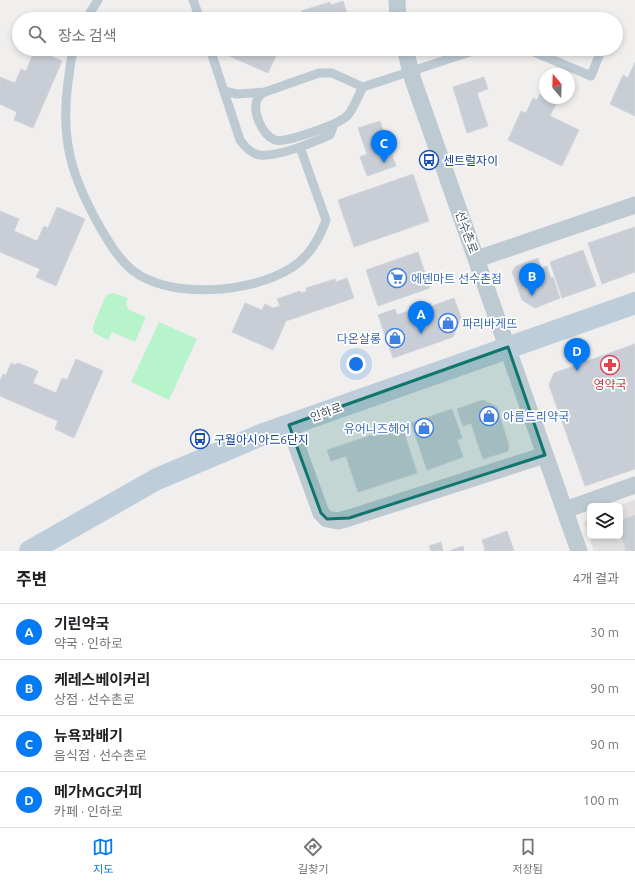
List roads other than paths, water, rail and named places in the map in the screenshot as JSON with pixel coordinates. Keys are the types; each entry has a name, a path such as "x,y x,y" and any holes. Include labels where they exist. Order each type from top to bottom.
{"main road":[{"name":"인하로","path":"30,551 157,479 289,425 635,303"}],"street":[{"path":"397,0 398,12"},
{"name":"선수촌로","path":"408,56 411,70 579,551"},
{"path":"477,259 635,205"},
{"path":"289,425 321,514 326,520 338,521 349,518 545,455"},
{"path":"565,510 635,484"}],"lane":[{"path":"90,12 98,0"},
{"path":"193,0 197,12"},
{"path":"73,56 65,115 70,159 77,183 86,202 117,254 133,270 156,281 198,290 230,289 278,275 292,268 301,260 322,232 326,220 300,147"},
{"path":"212,56 240,140 245,147 261,155 300,147 330,135 334,124"},
{"path":"224,91 237,94 265,92 319,73 332,73 363,86 456,56"},
{"path":"551,56 591,76 599,56"},
{"path":"265,92 258,98 256,110 265,134 276,141 286,140 334,124 347,116 363,86"}],"place":[{"name":"센트럴자이","path":"429,160"},
{"name":"뉴욕꽈배기","path":"384,163"},
{"name":"에덴마트 선수촌점","path":"397,278"},
{"name":"케레스베이커리","path":"532,296"},
{"name":"파리바게뜨","path":"448,323"},
{"name":"기린약국","path":"421,334"},
{"name":"다온살롱","path":"395,338"},
{"name":"영약국","path":"610,365"},
{"name":"메가MGC커피","path":"577,371"},
{"name":"아름드리약국","path":"489,416"},
{"name":"유어니즈헤어","path":"424,428"},
{"name":"구월아시아드6단지","path":"200,439"}]}
